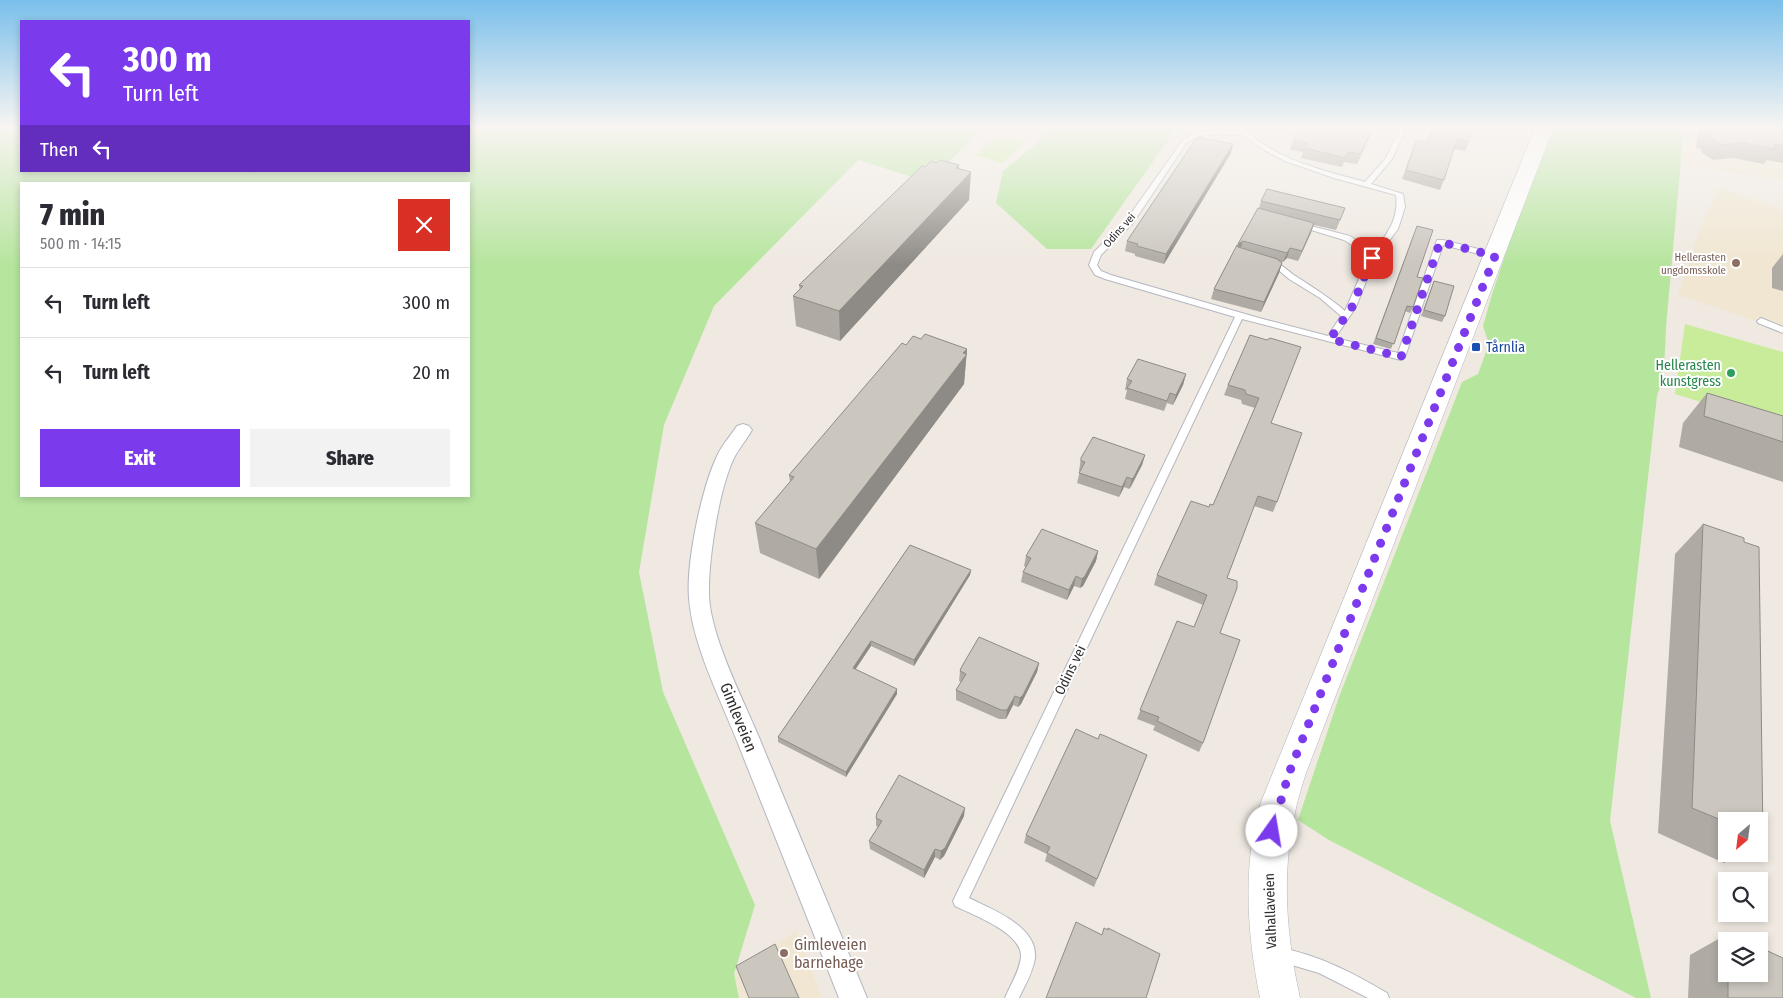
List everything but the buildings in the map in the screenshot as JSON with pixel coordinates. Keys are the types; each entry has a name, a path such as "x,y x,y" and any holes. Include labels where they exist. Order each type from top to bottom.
{"street":[{"name":"Valhallaveien","path":"1280,998 1272,954 1269,918 1269,858 1272,831 1280,799 1527,173"},
{"name":"Gimleveien","path":"743,430 727,454 710,506 699,596 701,612 715,657 853,998"}],"lane":[{"name":"Odins vei","path":"1163,173 1130,220 1097,254 1093,265 1096,271 1102,275 1240,315 1401,357 1440,242 1495,256"},
{"path":"1330,339 1360,291 1374,256 1394,229 1401,206 1399,194 1332,173"},
{"path":"1367,184 1377,173"},
{"path":"1295,224 1347,238 1374,256"},
{"path":"1258,260 1278,265 1292,278 1322,296 1346,316"},
{"name":"Odins vei","path":"1012,998 1027,962 1028,953 1024,943 1018,933 1009,927 960,901 1240,315"},
{"path":"1761,321 1783,330"},
{"path":"1272,954 1292,957 1335,971 1382,998"}],"shaded area":[{"path":"1732,173 1783,173 1783,180"},
{"name":"Hellerasten ungdomsskole","path":"1719,188 1783,210 1783,330 1678,295 1699,231"},
{"name":"Gimleveien barnehage","path":"796,931 822,998 739,998 734,974"}],"green space":[{"path":"0,173 846,173 714,306 664,425 639,572 663,692 755,905 734,974 739,998 0,998"},
{"path":"899,173 938,173 929,182"},
{"path":"1003,173 1145,173 1091,249 1047,249 996,203"},
{"path":"1535,173 1680,173 1664,362 1657,396 1610,821 1651,998 1636,998 1329,840 1298,820 1339,697 1462,382 1478,374 1489,344 1483,326 1523,203"},
{"name":"Hellerasten kunstgress","path":"1685,324 1783,352 1783,427 1675,394"}],"place":[{"name":"Hellerasten ungdomsskole","path":"1736,263"},
{"name":"Tårnlia","path":"1476,347"},
{"name":"Hellerasten kunstgress","path":"1731,373"},
{"name":"Gimleveien barnehage","path":"784,953"}],"route":[{"path":"1272,831 1277,808 1289,773 1495,256 1440,242 1401,357 1330,339 1352,307 1372,258"}]}
